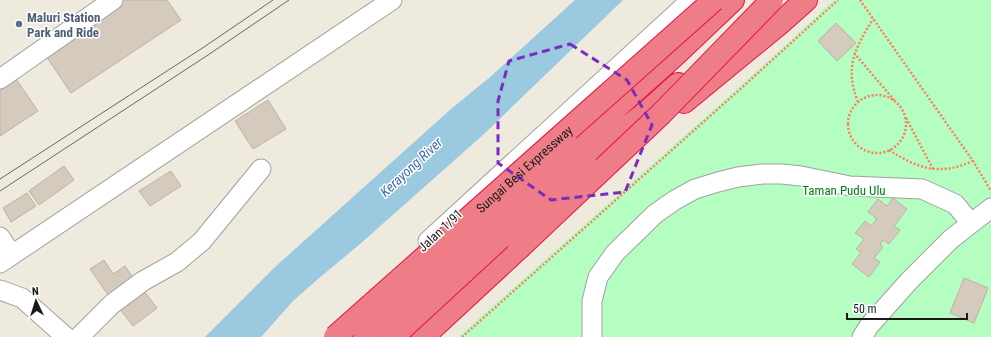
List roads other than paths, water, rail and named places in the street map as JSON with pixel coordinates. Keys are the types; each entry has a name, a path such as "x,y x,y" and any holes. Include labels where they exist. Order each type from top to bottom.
{"highway":[{"name":"Sungai Besi Expressway","path":"336,337 714,0"},
{"path":"394,337 674,56 733,0"},
{"path":"423,337 661,114 772,0"},
{"path":"365,337 578,154 648,111 776,0"},
{"path":"541,218 779,24 806,0"}],"street":[{"path":"0,79 113,0"},
{"path":"0,237 6,259 392,0"},
{"name":"Jalan 1/91","path":"336,337 418,249 691,0"},
{"path":"79,337 112,304 143,281 177,262 202,242 261,169"},
{"path":"592,337 592,301 598,277 615,253 655,214 675,200 695,190 718,182 738,177 762,174 782,174 801,176 850,186 922,189 955,204 971,223"},
{"path":"496,177 488,207 501,227 514,232 541,218"},
{"path":"862,337 869,326 909,281 951,239 991,208"},
{"path":"412,337 541,218"},
{"path":"0,290 22,298 66,337"},
{"path":"353,317 369,318 382,324 394,337"}],"water":[{"name":"Kerayong River","path":"575,0 623,0 484,134 293,301 261,337 205,337 275,267"}],"tram line":[{"path":"0,179 204,47 273,0"},
{"path":"0,191 208,55 289,0"}],"place":[{"name":"Maluri Station Park and Ride","path":"19,24"}],"park label":[{"name":"Taman Pudu Ulu","path":"844,190"}]}
